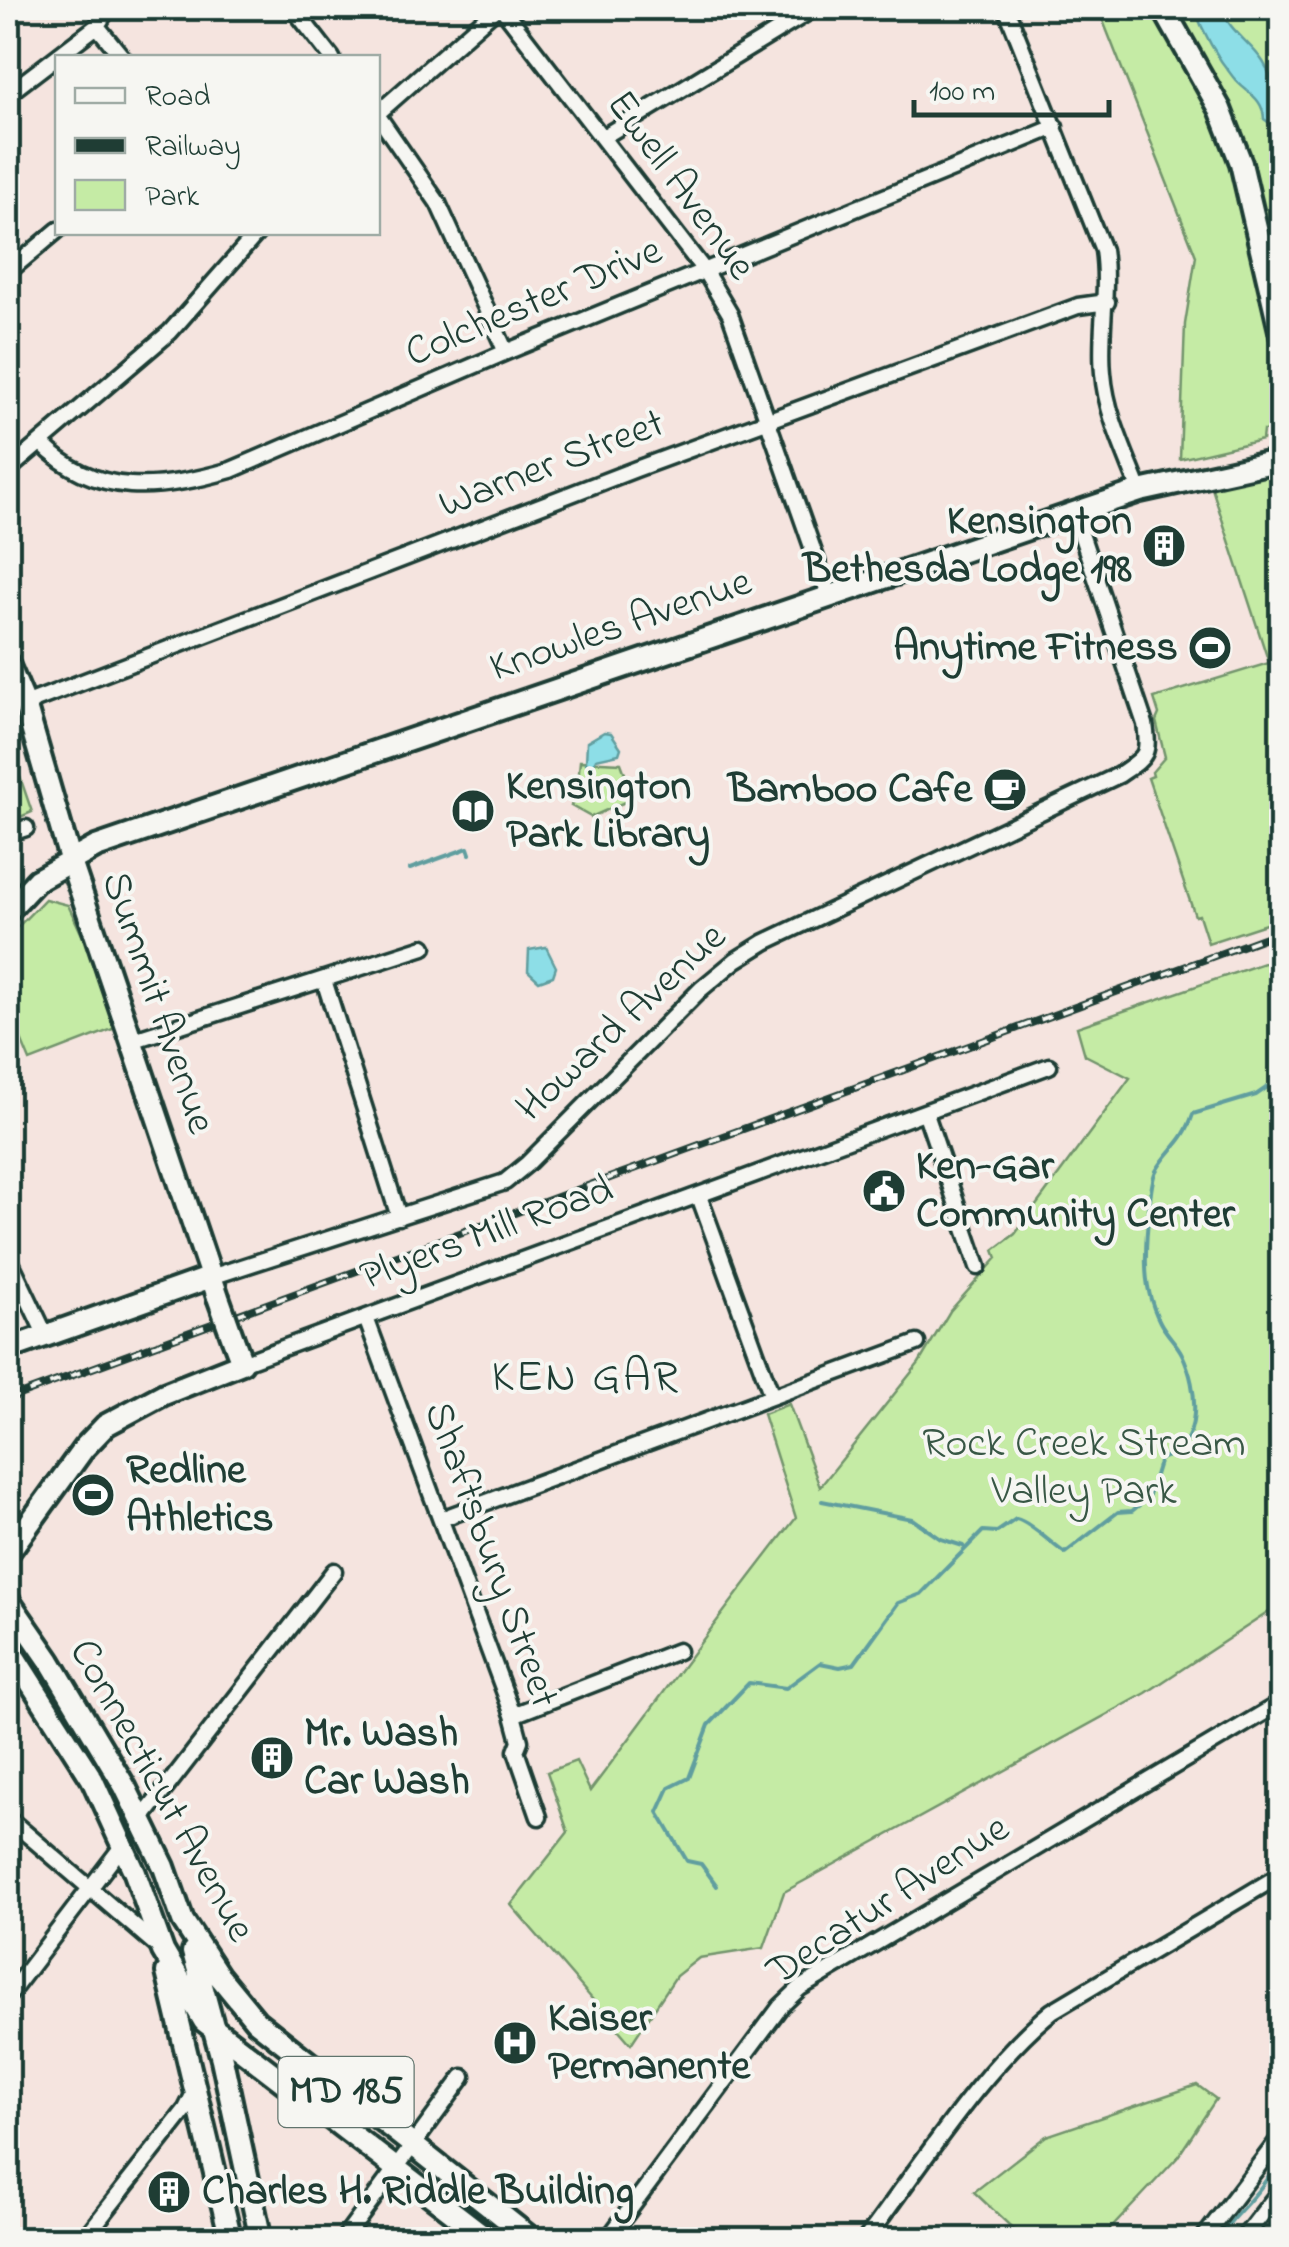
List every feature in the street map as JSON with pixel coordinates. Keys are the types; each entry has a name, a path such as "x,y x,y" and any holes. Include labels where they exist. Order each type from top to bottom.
{"main road":[{"path":"1163,8 1220,109 1241,163 1282,339"},
{"name":"Knowles Avenue","path":"8,911 37,880 70,859 267,787 1074,513 1140,492 1282,460"},
{"name":"Summit Avenue","path":"8,664 131,1042 242,1363"},
{"name":"Howard Avenue","path":"8,1349 45,1334 214,1287"},
{"name":"Plyers Mill Road","path":"8,1554 95,1436 120,1416 242,1363"},
{"name":"Connecticut Avenue","path":"8,1600 104,1749 164,1868 184,1921 219,1976 256,2021 533,2240"},
{"name":"Connecticut Avenue","path":"8,1647 90,1775 123,1845 162,1951 196,2010 215,2030 489,2240"},
{"path":"184,1921 215,2030 261,2240"},
{"path":"162,1951 230,2240"}],"street":[{"path":"59,55 97,26 108,8"},
{"path":"293,8 330,55"},
{"path":"380,112 499,8"},
{"name":"Ewell Avenue","path":"499,8 704,270 730,314 829,594"},
{"path":"603,137 815,8"},
{"path":"1006,8 1103,250 1106,396 1140,492"},
{"path":"97,26 121,55"},
{"path":"8,94 55,58"},
{"path":"380,117 438,203 506,352"},
{"name":"Colchester Drive","path":"41,443 77,473 146,486 185,484 231,470 506,352 1054,127"},
{"path":"8,272 55,233"},
{"path":"8,470 170,332 255,235"},
{"name":"Warner Street","path":"24,704 636,469 1078,306 1107,302"},
{"name":"Howard Avenue","path":"214,1287 398,1217 504,1182 582,1110 701,988 736,960 765,942 1119,775 1144,757 1149,747 1145,724 1074,513"},
{"path":"8,834 26,828"},
{"path":"131,1042 424,948"},
{"path":"324,980 398,1217"},
{"name":"Plyers Mill Road","path":"242,1363 1049,1066"},
{"path":"926,1114 978,1267"},
{"path":"699,1196 772,1396"},
{"path":"8,1256 45,1334"},
{"name":"Shaftsbury Street","path":"366,1318 512,1715 520,1741 516,1751 538,1817"},
{"path":"441,1519 917,1343"},
{"path":"141,1820 334,1571"},
{"path":"512,1715 678,1651"},
{"name":"Decatur Avenue","path":"607,2240 781,2006 800,1988 1282,1702"},
{"path":"8,1818 162,1951"},
{"path":"8,1996 123,1845"},
{"path":"865,2240 1026,2032 1052,2010 1282,1874"},
{"path":"342,2240 464,2078"},
{"path":"82,2240 174,2124 195,2090"},
{"path":"174,2124 185,2124 207,2137"},
{"path":"1202,2240 1282,2135"},
{"path":"1242,2240 1282,2188"}],"green space":[{"path":"1098,8 1281,8 1282,428 1263,431 1262,440 1180,459 1185,324 1196,256"},
{"path":"1281,466 1281,919 1208,943 1148,778 1165,757 1154,698 1269,663 1209,479"},
{"path":"8,742 32,812 8,822"},
{"path":"580,761 621,763 634,798 591,817 571,806"},
{"path":"45,899 68,905 118,1027 30,1061 8,1008 8,937"},
{"name":"Rock Creek Stream Valley Park","path":"1281,957 1281,1604 1146,1693 784,1892 764,1948 699,1958 676,1976 631,2044 511,1905 568,1832 547,1772 576,1761 590,1791 796,1518 763,1414 789,1404 820,1487 919,1363 950,1311 997,1258 994,1250 1015,1234 1130,1078 1085,1055 1077,1027"},
{"path":"1197,2085 1216,2099 1177,2158 1101,2239 1024,2239 974,2192 1046,2136"}],"water":[{"path":"1194,8 1220,8 1258,55 1271,77 1274,92 1281,97 1281,131 1264,119 1257,100 1227,69 1210,44"},
{"path":"604,732 611,733 621,748 619,754 596,759 593,765 586,763 587,742"},
{"path":"546,947 556,967 553,976 539,981 528,971 529,950"}],"waterway":[{"path":"410,869 468,848 470,854"},
{"path":"717,1886 701,1864 687,1861 658,1812 669,1788 689,1778 709,1725 749,1683 786,1688 820,1663 840,1667 854,1664 898,1603 921,1594 983,1531 997,1532 1016,1519 1065,1553 1118,1512 1132,1511 1148,1498 1160,1459 1175,1453 1185,1443 1194,1415 1187,1368 1180,1350 1160,1322 1148,1290 1146,1247 1154,1177 1193,1114 1256,1095 1282,1077"},
{"path":"822,1501 912,1519 941,1539 963,1546"},
{"path":"1218,2240 1276,2162 1282,2160"}],"railway":[{"path":"8,1399 1282,931"}],"place":[{"name":"Kensington Bethesda Lodge 198","path":"1164,546"},
{"name":"Anytime Fitness","path":"1210,648"},
{"name":"Bamboo Cafe","path":"1005,790"},
{"name":"Kensington Park Library","path":"473,811"},
{"name":"Ken-Gar Community Center","path":"884,1191"},
{"name":"Redline Athletics","path":"93,1495"},
{"name":"Mr. Wash Car Wash","path":"272,1758"},
{"name":"Kaiser Permanente","path":"515,2043"},
{"name":"Charles H. Riddle Building","path":"169,2192"}],"district":[{"name":"KEN GAR","path":"586,1379"}]}
